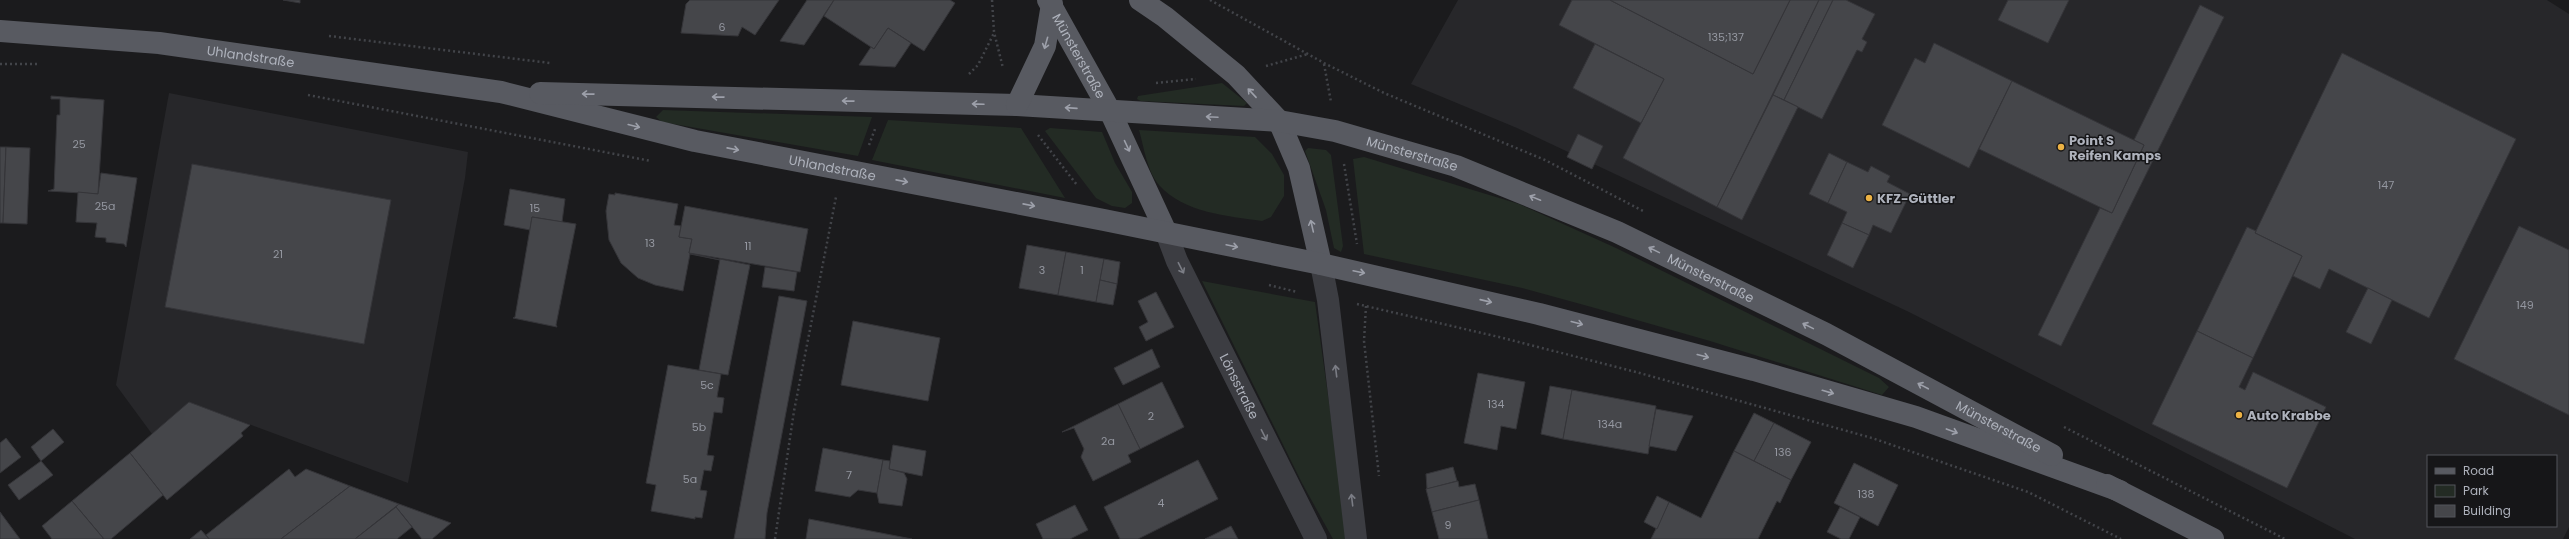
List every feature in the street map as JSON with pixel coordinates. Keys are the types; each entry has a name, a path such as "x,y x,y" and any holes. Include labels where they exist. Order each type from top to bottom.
{"main road":[{"path":"1140,0 1165,17 1236,75 1279,121 1299,168 1321,264"},
{"path":"1015,105 1030,81 1045,46 1050,2"},
{"name":"Münsterstraße","path":"1050,2 1110,111 1166,232 1321,264 1540,314 1754,370 1916,417 2120,491"},
{"name":"Uhlandstraße","path":"0,31 159,43 501,92 694,141 1166,232"},
{"name":"Uhlandstraße","path":"501,92 1015,105"},
{"name":"Münsterstraße","path":"1015,105 1279,121 1335,131 1456,166 1617,232 1826,334 2213,539"}],"street":[{"name":"Lönsstraße","path":"1166,232 1177,261 1316,539"},
{"path":"1321,264 1328,300 1356,539"}],"path":[{"path":"992,0 994,32 1005,78 1030,81"},
{"path":"968,75 978,64 994,32"},
{"path":"320,35 555,63"},
{"path":"1153,83 1236,75 1308,54"},
{"path":"1324,63 1335,131 1344,164 1362,273 1366,306 1364,341 1380,484"},
{"path":"0,64 39,64"},
{"path":"306,95 657,162"},
{"path":"828,196 851,199 858,173 886,102"},
{"path":"1015,105 1104,220"},
{"path":"775,539 794,411 836,197"},
{"path":"1266,284 1328,300 1366,306 1636,372 1872,438 2028,492 2121,539"}],"shaded area":[{"path":"1458,0 2547,0 2569,14 2569,527 2563,539 2355,539 1909,312 1517,128 1411,84"},
{"path":"169,93 468,152 465,178 408,483 189,402 152,434 116,385"}],"green space":[{"path":"1222,83 1247,103 1244,106 1141,101 1137,99 1138,96"},
{"path":"663,110 872,117 858,156 662,122 656,117"},
{"path":"888,120 1021,128 1065,198 872,160"},
{"path":"1050,128 1102,132 1115,163 1132,192 1132,203 1125,208 1112,206 1096,198 1045,131"},
{"path":"1139,130 1255,137 1272,154 1284,175 1284,196 1271,217 1262,221 1207,212 1181,202 1169,194 1155,179 1144,151"},
{"path":"1308,148 1326,150 1331,155 1343,246 1341,252 1334,248 1326,210 1305,151"},
{"path":"1364,157 1519,204 1616,248 1879,378 1889,387 1882,395 1710,341 1522,288 1364,254 1353,159"},
{"path":"1202,281 1315,302 1348,539 1333,539 1302,483"}],"building":[{"path":"283,0 300,0 300,3"},
{"path":"690,0 779,0 755,35 742,27 738,36 681,33 686,4"},
{"path":"807,0 834,0 804,45 780,41"},
{"path":"834,0 950,0 955,3 924,51 888,28 874,49 824,16"},
{"path":"1572,0 1610,0 1753,74 1790,0 1819,0 1717,207 1623,158 1664,79 1559,25"},
{"path":"1610,0 1790,0 1753,74"},
{"path":"1819,0 1833,0 1784,100 1773,95"},
{"path":"1833,0 1846,0 1875,14 1862,39 1867,42 1862,52 1857,50 1822,119 1784,100"},
{"path":"2008,0 2069,0 2048,43 1998,20"},
{"path":"2200,5 2224,17 2061,346 2038,335 2100,208 2112,213 2144,145 2134,140"},
{"path":"888,28 911,43 895,67 859,65 871,47 874,49"},
{"path":"1934,43 2012,81 1969,168 1882,125 1915,58 1925,63"},
{"path":"1595,44 1664,79 1641,123 1573,88"},
{"path":"2342,53 2516,139 2429,318 2329,269 2320,289 2293,276 2302,256 2255,233"},
{"name":"Point S Reifen Kamps","path":"2012,81 2144,145 2112,213 1979,149"},
{"path":"1773,95 1798,107 1742,220 1717,207"},
{"path":"51,96 104,100 98,194 48,191 54,189 57,115 60,115 60,99 51,99"},
{"path":"1578,134 1603,146 1592,169 1567,157"},
{"path":"0,147 6,147 3,223 0,223"},
{"path":"6,147 30,148 27,224 3,223"},
{"path":"1829,153 1847,162 1828,203 1809,194"},
{"name":"KFZ-Güttler","path":"1847,162 1868,172 1871,166 1890,176 1887,182 1910,194 1891,233 1873,225 1869,235 1842,223 1847,212 1828,203"},
{"path":"192,164 391,200 364,344 165,307"},
{"path":"101,173 137,178 126,247 124,244 106,242 106,238 95,237 97,223 76,222 78,192 98,194"},
{"path":"510,189 565,199 562,222 532,217 530,230 504,225"},
{"path":"615,193 678,204 674,225 681,226 679,237 692,239 689,253 720,260 690,254 683,291 655,285 638,278 621,263 609,240 606,211 609,194 615,195"},
{"path":"685,206 808,229 800,272 689,253 692,239 679,237"},
{"path":"532,217 576,224 556,325 557,327 513,318 515,317"},
{"path":"1842,223 1869,235 1853,268 1827,255"},
{"path":"2519,226 2569,250 2569,415 2454,359"},
{"path":"2247,227 2256,231 2255,233 2302,256 2253,358 2197,331"},
{"path":"1027,245 1066,252 1058,295 1019,288"},
{"path":"1066,252 1104,259 1096,302 1058,295"},
{"path":"720,259 750,265 728,375 699,370"},
{"path":"1104,259 1120,262 1117,284 1100,280"},
{"path":"765,267 797,272 794,291 762,287"},
{"path":"1100,280 1117,284 1113,305 1096,302"},
{"path":"2368,288 2392,300 2371,344 2346,332"},
{"path":"1156,292 1174,327 1146,341 1139,327 1148,322 1138,301"},
{"path":"779,296 807,301 767,513 765,539 734,539"},
{"path":"853,321 940,338 928,401 841,385"},
{"name":"Auto Krabbe","path":"2197,331 2253,358 2239,387 2245,390 2253,372 2326,407 2287,488 2152,424"},
{"path":"1152,349 1160,367 1123,385 1114,368"},
{"path":"668,365 721,374 717,397 724,398 722,413 714,412 707,455 714,456 711,471 704,470 700,490 707,491 702,518 695,517 695,519 651,511 656,485 646,483"},
{"path":"1478,373 1525,382 1516,429 1501,426 1497,450 1464,443"},
{"path":"1162,382 1184,427 1140,449 1118,404"},
{"path":"1550,386 1572,390 1563,439 1541,434"},
{"path":"1572,390 1656,406 1648,454 1563,439"},
{"path":"189,402 250,425 241,433 243,436 167,500 130,453"},
{"path":"1118,404 1140,449 1128,455 1131,462 1093,481 1081,457 1084,449 1074,428 1062,432"},
{"path":"1656,409 1693,416 1676,451 1649,446"},
{"path":"1754,413 1774,423 1754,461 1734,451"},
{"path":"1774,423 1811,442 1791,480 1754,461"},
{"path":"53,429 64,442 41,461 31,447"},
{"path":"6,438 21,457 0,473 0,443"},
{"path":"893,445 926,451 922,476 889,469"},
{"path":"823,448 883,460 877,493 858,490 850,497 815,491"},
{"path":"1734,451 1791,480 1780,503 1777,501 1758,539 1651,539 1669,502 1701,518"},
{"path":"130,453 163,495 111,539 104,539 72,501"},
{"path":"883,460 890,461 889,469 904,473 907,479 902,506 879,503 877,493"},
{"path":"1198,460 1218,499 1138,539 1120,539 1104,507"},
{"path":"41,461 53,475 19,500 8,485"},
{"path":"1854,463 1898,485 1878,526 1834,503"},
{"path":"1453,467 1457,481 1427,489 1426,474"},
{"path":"289,469 295,477 306,469 350,486 281,539 209,539 206,535"},
{"path":"1458,481 1459,487 1475,484 1479,500 1432,512 1426,489"},
{"path":"350,486 399,504 355,539 281,539"},
{"path":"1657,496 1669,502 1657,529 1644,522"},
{"path":"1479,500 1488,539 1439,539 1432,512"},
{"path":"72,501 103,538 102,539 52,539 42,526"},
{"path":"399,504 451,523 432,539 422,539 396,507"},
{"path":"1075,505 1088,530 1070,539 1043,539 1036,524"},
{"path":"396,507 412,527 397,539 355,539"},
{"path":"1840,507 1860,517 1849,539 1841,539 1827,532"},
{"path":"0,512 20,539 0,539"},
{"path":"809,519 912,539 806,539"},
{"path":"1231,526 1238,539 1205,539"},
{"path":"201,530 209,539 190,539"}],"place":[{"name":"Point S Reifen Kamps","path":"2061,147"},
{"name":"KFZ-Güttler","path":"1869,198"},
{"name":"Auto Krabbe","path":"2239,415"}]}
